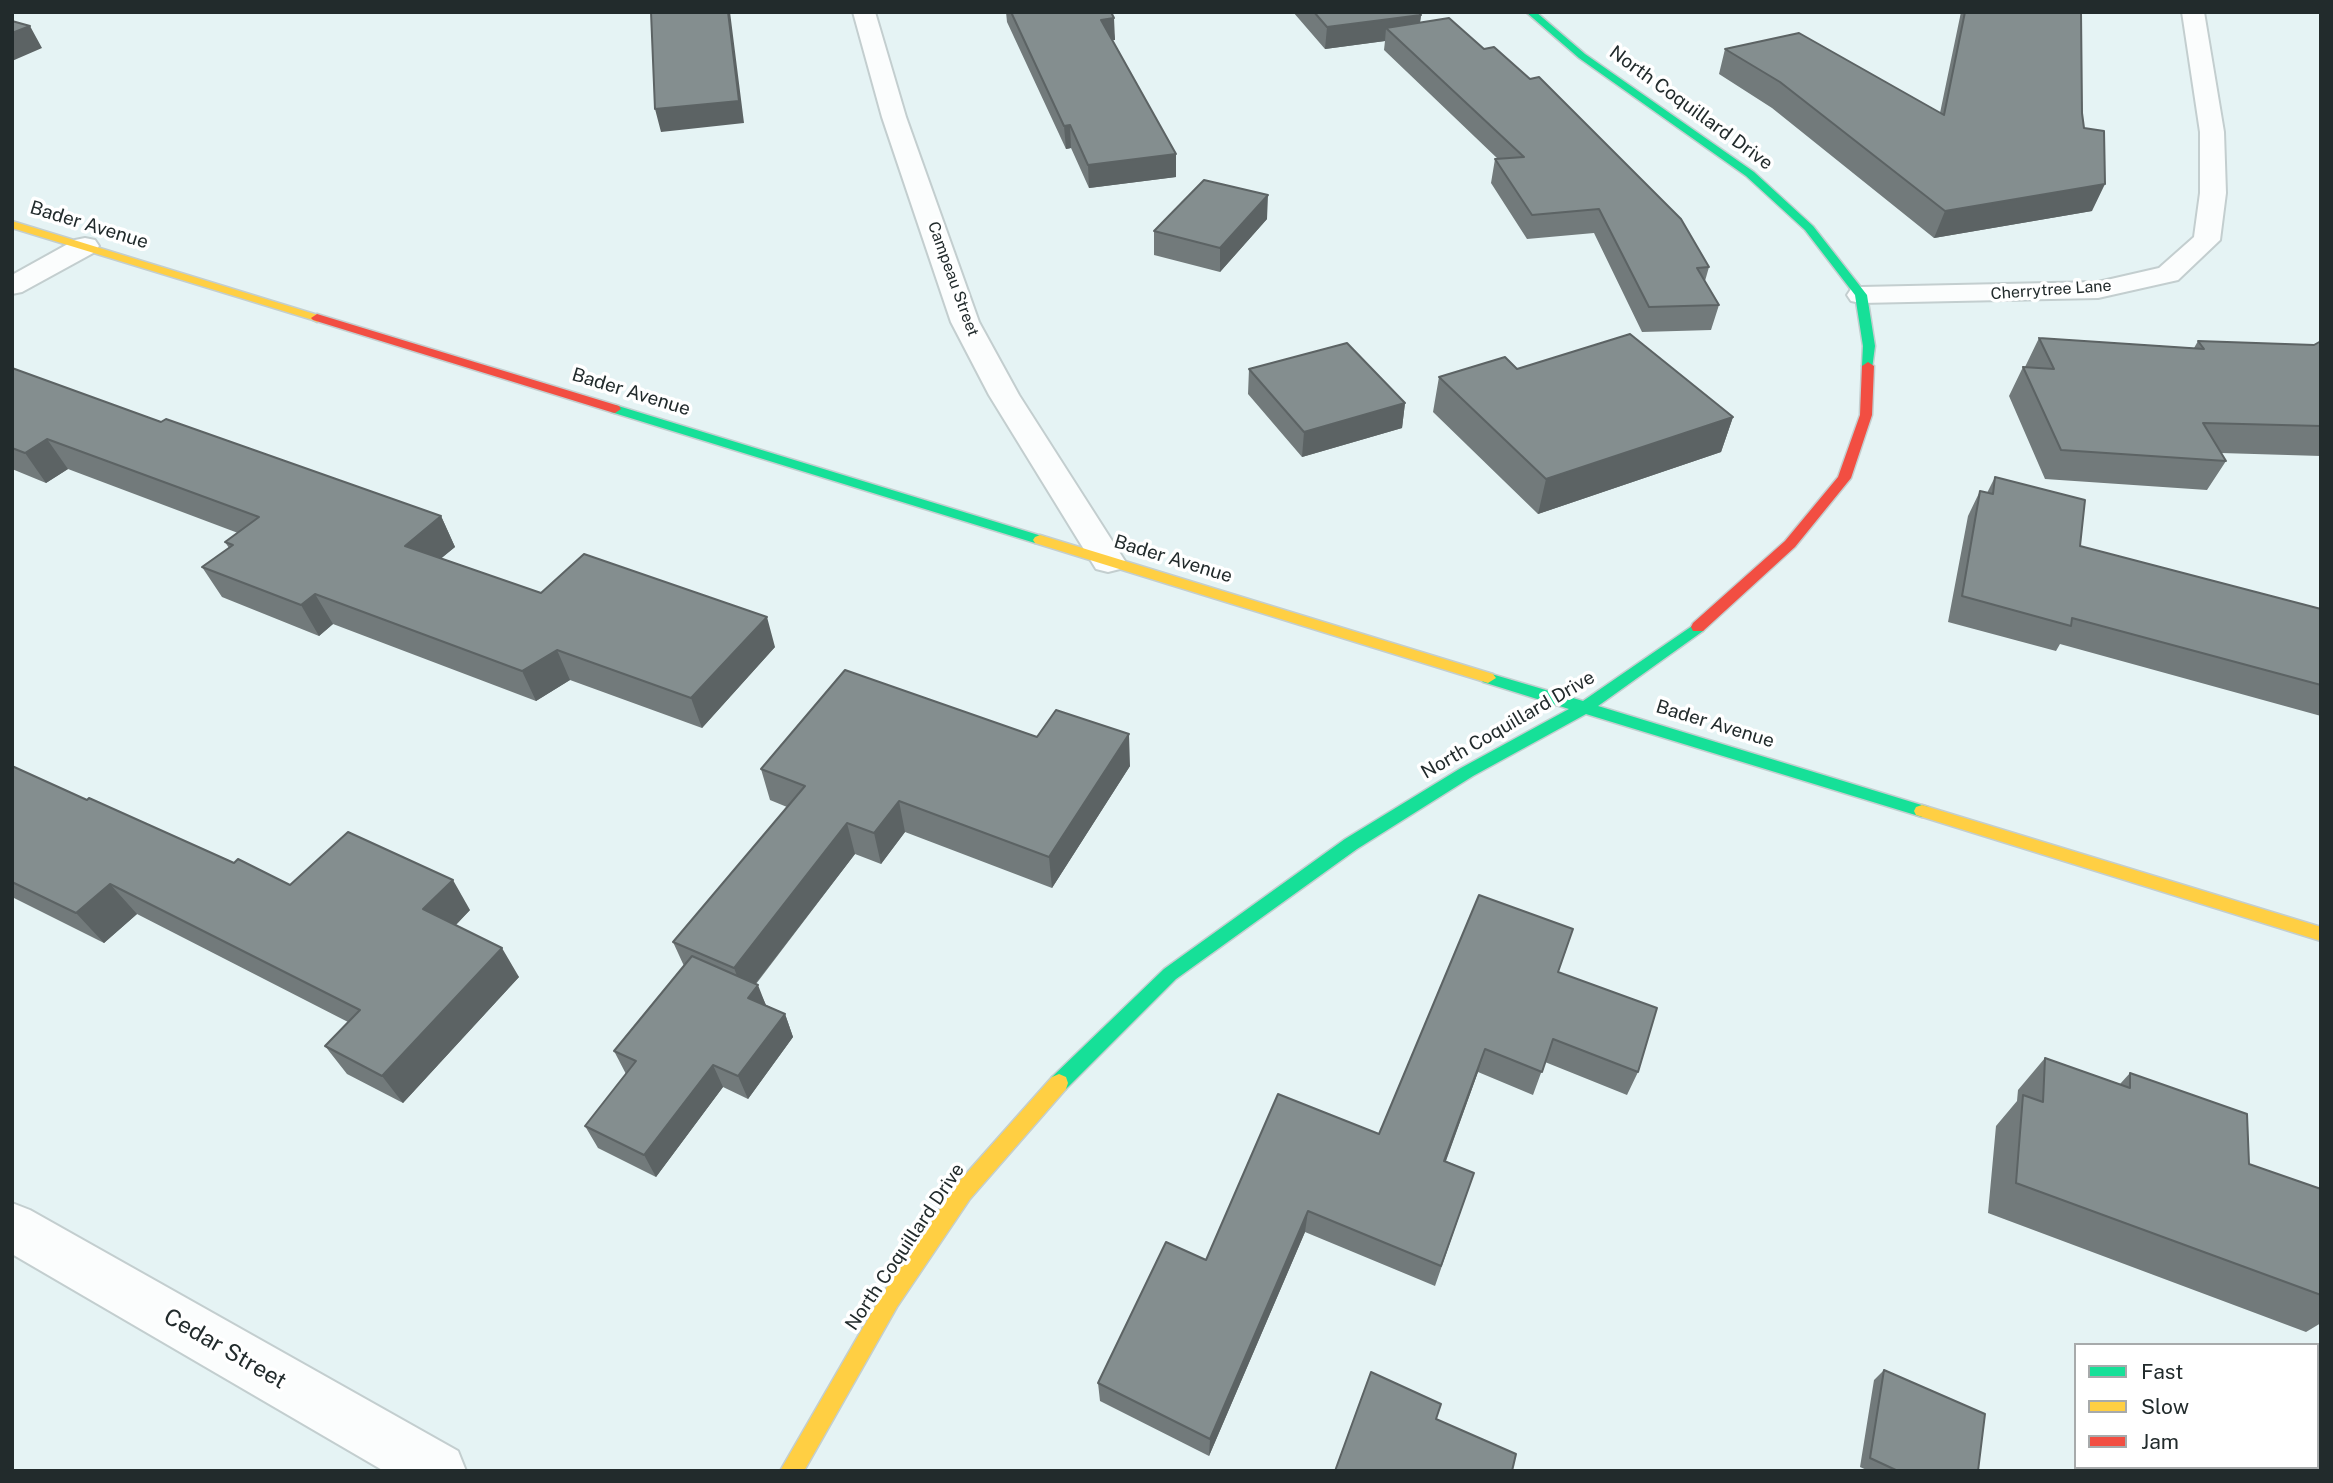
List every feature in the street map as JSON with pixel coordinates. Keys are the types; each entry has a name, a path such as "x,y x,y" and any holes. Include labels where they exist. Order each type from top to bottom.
{"street":[{"name":"Campeau Street","path":"864,12 894,117 965,322 1004,395 1108,561"},
{"name":"North Coquillard Drive","path":"791,1471 890,1300 963,1192 1044,1097 1170,974 1351,844 1466,772 1587,706 1709,620 1790,544 1844,478 1866,415 1869,346 1861,295 1809,228 1750,174 1582,56 1531,12"},
{"name":"Cherrytree Lane","path":"1861,295 2098,290 2168,274 2207,240 2213,193 2212,132 2193,12"},
{"name":"Bader Avenue","path":"12,224 1587,706 2321,934"},
{"path":"12,286 85,246"},
{"name":"Cedar Street","path":"12,1227 438,1471"}],"building":[{"path":"651,12 728,12 739,101 655,109"},
{"path":"1011,12 1111,12 1114,18 1101,20 1176,154 1088,165 1070,125 1064,126"},
{"path":"1314,12 1418,12 1421,15 1327,27"},
{"path":"1965,12 2081,12 2084,128 2104,131 2105,184 1945,211 1780,82 1725,49 1799,33 1944,115"},
{"path":"1449,18 1484,49 1494,47 1530,79 1539,77 1681,219 1709,267 1697,268 1719,305 1649,307 1599,209 1532,215 1495,159 1524,157 1386,28"},
{"path":"12,21 30,26 12,33"},
{"path":"1204,180 1268,195 1220,248 1154,231"},
{"path":"1630,334 1733,417 1546,479 1439,377 1505,357 1517,369"},
{"path":"2039,338 2204,349 2198,341 2314,345 2321,341 2321,426 2203,423 2226,461 2061,450 2023,367 2054,369"},
{"path":"1347,343 1405,403 1304,432 1249,369"},
{"path":"12,368 161,422 166,419 441,516 405,546 541,593 584,554 767,617 691,698 557,650 522,671 315,594 301,605 202,567 233,545 225,542 259,517 47,439 25,453 12,448"},
{"path":"1995,477 2085,500 2080,546 2321,609 2321,685 2072,618 2071,626 1962,596 1980,491 1993,494"},
{"path":"845,670 1037,737 1056,710 1129,734 1049,857 899,801 874,833 847,823 734,968 673,942 805,786 761,769"},
{"path":"12,766 234,863 238,859 290,885 348,832 453,880 423,909 502,948 382,1076 325,1046 360,1010 110,884 76,913 12,882"},
{"path":"1479,895 1573,929 1558,972 1657,1008 1638,1072 1553,1039 1542,1072 1485,1049 1444,1161 1474,1173 1441,1266 1308,1211 1210,1439 1098,1383 1166,1242 1206,1260 1278,1094 1379,1134"},
{"path":"692,956 758,985 748,998 785,1014 738,1076 713,1065 644,1155 585,1126 636,1061 614,1051"},
{"path":"2045,1058 2130,1088 2130,1073 2247,1114 2249,1164 2321,1189 2321,1295 2016,1183 2023,1095 2043,1102"},
{"path":"1884,1370 1985,1414 1978,1471 1898,1471 1870,1458"},
{"path":"1371,1372 1441,1404 1436,1419 1516,1454 1512,1471 1335,1471"}],"traffic: fast":[{"path":"1530,12 1582,56 1750,174 1809,228 1861,295 1869,346 1868,366"},
{"path":"615,409 1040,540"},
{"path":"1059,1083 1170,974 1351,844 1467,772 1587,706 1698,627"},
{"path":"1488,678 1922,811"}],"traffic: slow":[{"path":"12,224 317,318"},
{"path":"1040,540 1488,678"},
{"path":"1922,811 2321,934"},
{"path":"791,1471 890,1300 963,1192 1059,1083"}],"traffic: jam":[{"path":"317,318 615,409"},
{"path":"1698,627 1790,544 1844,478 1866,415 1868,366"}]}
